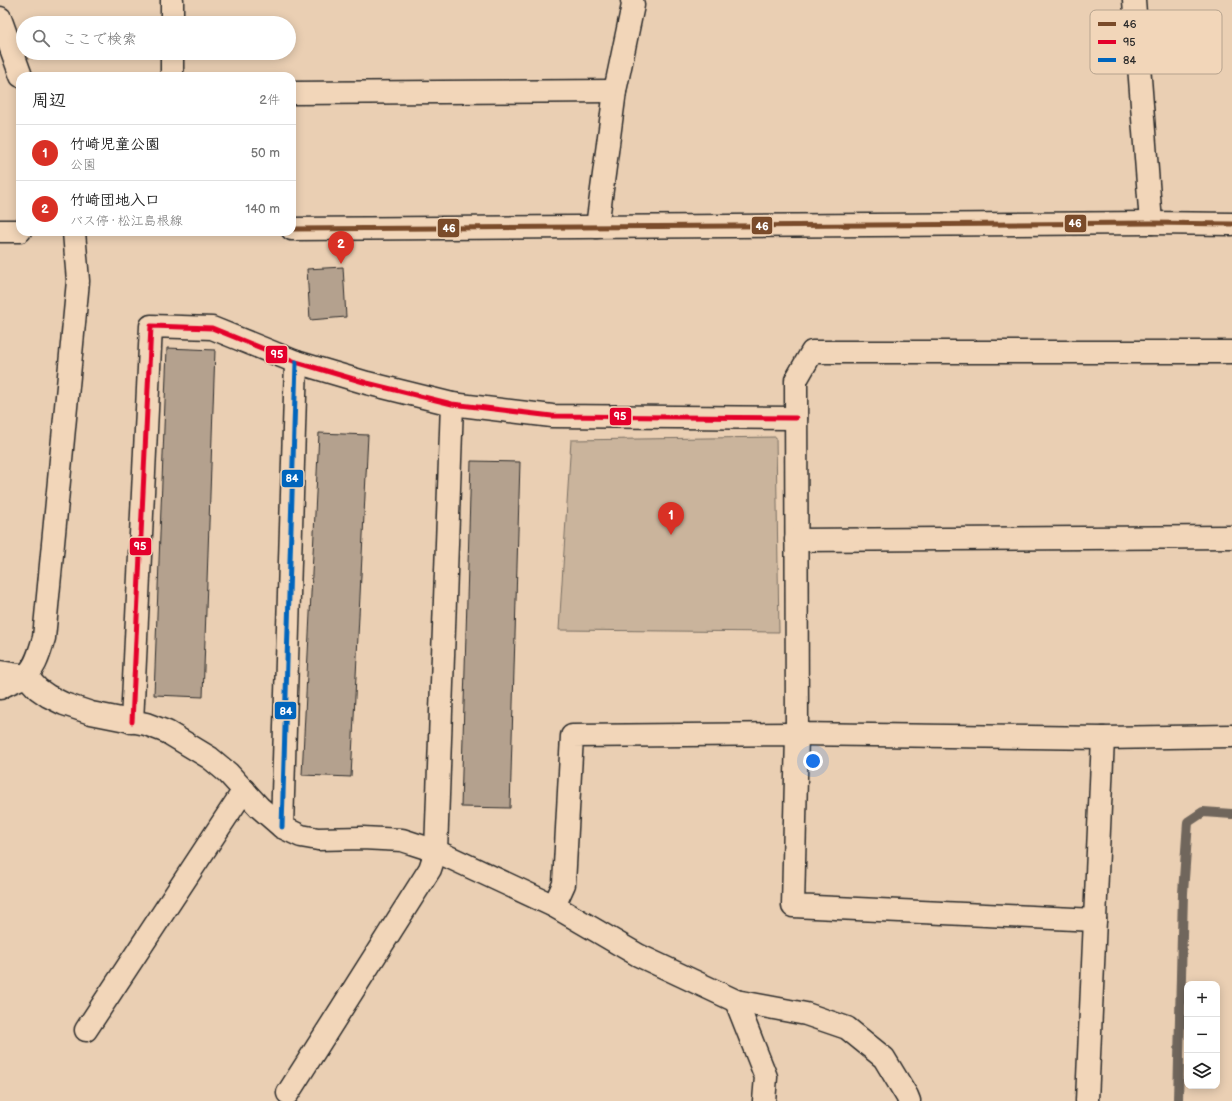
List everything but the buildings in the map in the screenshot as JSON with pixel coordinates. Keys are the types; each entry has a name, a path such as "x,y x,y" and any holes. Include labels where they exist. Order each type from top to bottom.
{"street":[{"path":"172,0 172,16"},
{"path":"598,227 615,91 633,5 632,0"},
{"path":"1134,0 1135,10"},
{"path":"0,18 20,72"},
{"path":"172,60 172,72"},
{"path":"1140,74 1151,223"},
{"path":"296,93 615,91"},
{"path":"296,229 1151,223 1232,224"},
{"path":"0,231 16,231"},
{"path":"0,688 26,676 40,653 44,638 78,281 74,236"},
{"path":"132,722 151,326 212,328 296,362 367,383 452,404 552,416 796,418"},
{"path":"1095,920 793,906 797,734 796,380 812,352 1232,352"},
{"path":"282,827 296,362"},
{"path":"288,1093 430,869 436,851 452,404"},
{"path":"796,540 1232,537"},
{"path":"0,672 26,676 38,689 64,704 91,713 146,724 167,732 210,758 244,790 259,807 282,827 301,836 312,838 402,840 436,851 554,906 638,955 736,1001 806,1014 848,1028 884,1058 909,1101"},
{"path":"554,906 564,884 572,736 797,734 1103,738 1232,736"},
{"path":"1087,1101 1103,738"},
{"path":"86,1030 244,790"},
{"path":"736,1001 766,1077 764,1101"}],"shaded area":[{"path":"776,437 779,632 559,630 571,440"}],"waterway":[{"path":"1178,1101 1183,893 1188,822 1203,812 1232,814"}],"transit line":[{"name":"46","path":"296,229 1151,223 1232,224"},
{"name":"95","path":"132,722 151,326 212,328 296,362 367,383 452,404 552,416 796,418"},
{"name":"84","path":"282,827 296,362"}],"place":[{"name":"竹崎団地入口","path":"341,264"},
{"name":"竹崎児童公園","path":"671,535"}]}
